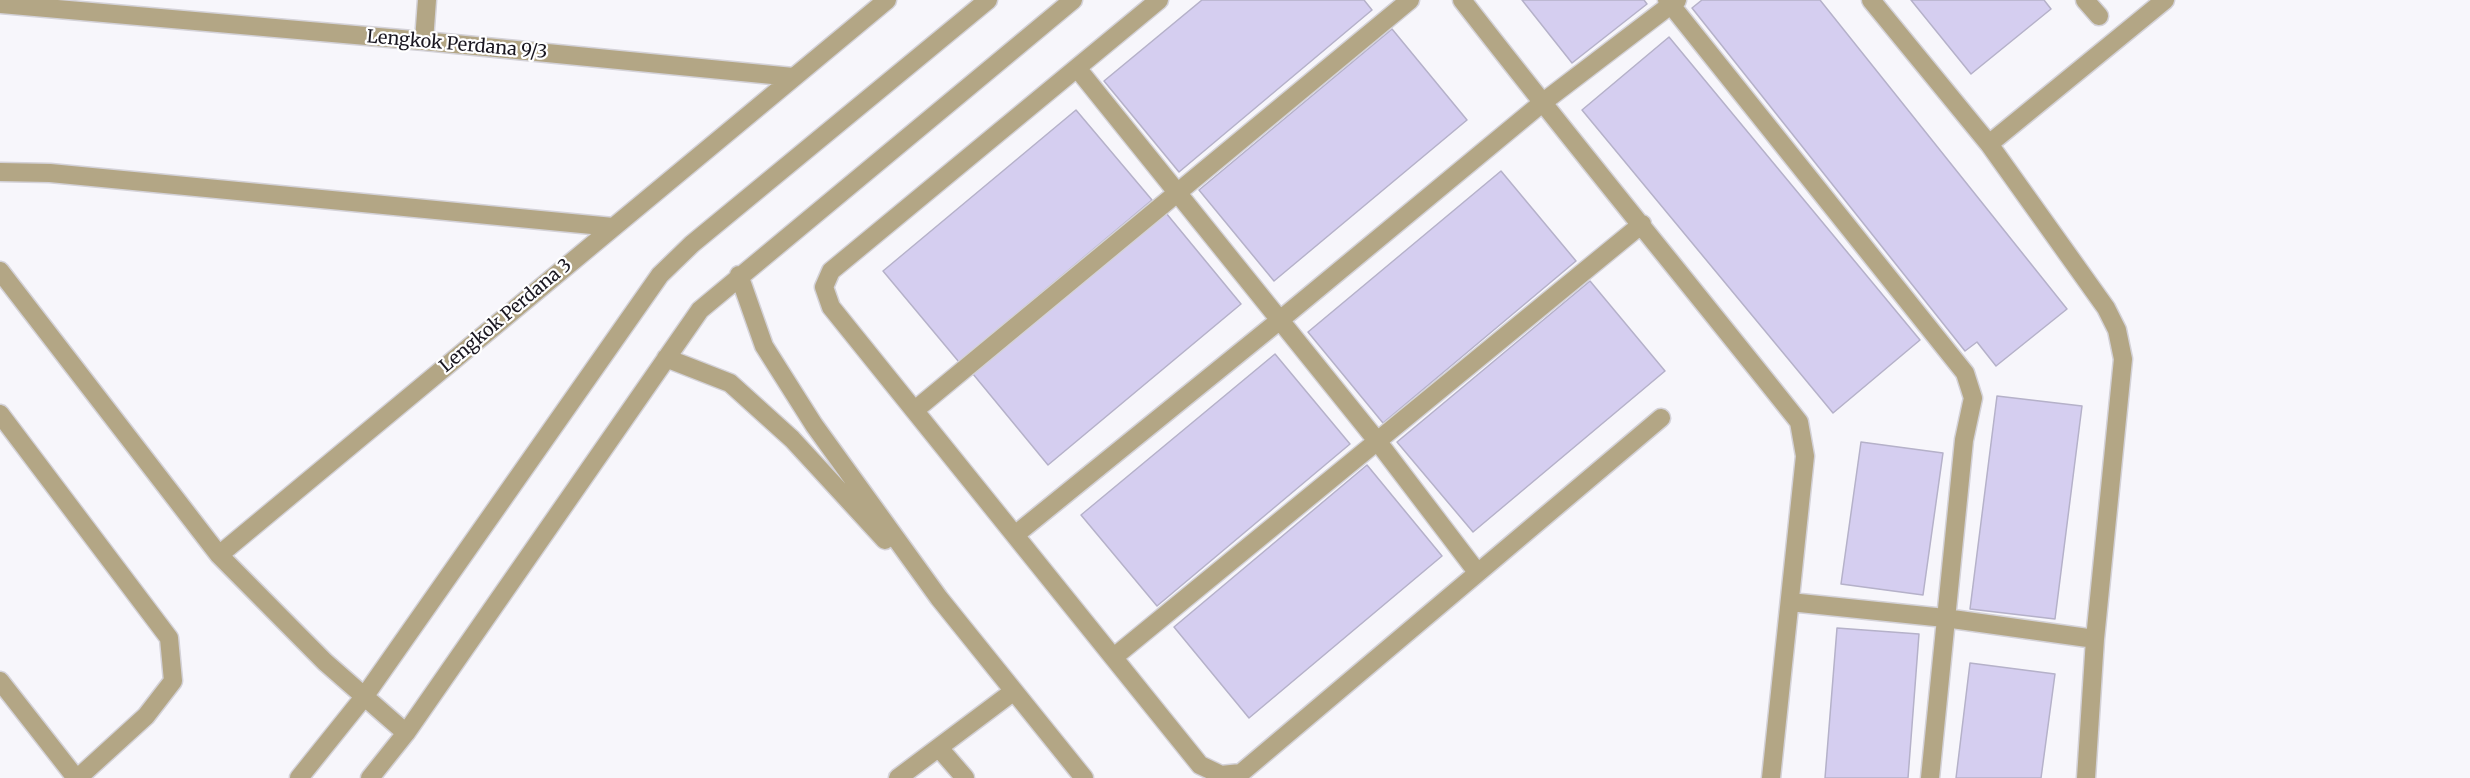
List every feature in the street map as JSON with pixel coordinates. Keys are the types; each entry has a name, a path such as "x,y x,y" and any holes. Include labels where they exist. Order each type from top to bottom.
{"street":[{"path":"424,41 427,0"},
{"path":"793,77 887,0"},
{"path":"299,778 364,697 660,275 692,244 988,0"},
{"path":"370,778 405,733 700,310 739,275 1073,0"},
{"path":"1159,0 831,271 824,287 831,307 1200,765 1221,775 1241,773 1661,418"},
{"path":"915,410 1410,0"},
{"path":"1462,0 1799,422 1805,456 1771,778"},
{"path":"1871,0 1989,144 2106,308 2117,330 2124,359 2095,639 2086,778"},
{"path":"2085,0 2099,16"},
{"path":"1989,144 2165,0"},
{"path":"1015,535 1542,103 1672,2 1965,373 1973,398 1964,440 1930,778"},
{"name":"Lengkok Perdana 9/3","path":"0,4 424,41 793,77"},
{"path":"1077,68 1378,442 1477,572"},
{"name":"Lengkok Perdana 3","path":"219,555 793,77"},
{"path":"0,172 50,173 612,227"},
{"path":"1114,657 1642,224"},
{"path":"0,271 219,555 325,662 405,733"},
{"path":"739,275 764,346 814,425 939,598 1084,778"},
{"path":"666,358 730,383 792,439 939,598"},
{"path":"0,414 169,638 173,681 146,716 77,778 0,681"},
{"path":"1790,602 1945,618 2095,639"},
{"path":"898,778 1014,691"},
{"path":"939,748 965,778"}],"building":[{"path":"1202,0 1364,0 1372,10 1179,172 1104,81"},
{"path":"1522,0 1644,0 1647,4 1572,63"},
{"path":"1702,0 1820,0 2067,309 1996,366 1977,342 1965,351 1692,8"},
{"path":"1911,0 2044,0 2051,9 1971,74"},
{"path":"1392,29 1467,120 1274,281 1199,190"},
{"path":"1669,37 1920,340 1833,413 1582,110"},
{"path":"1076,110 1152,200 959,362 883,271"},
{"path":"1501,171 1576,261 1383,423 1308,332"},
{"path":"1166,213 1241,304 1048,465 973,374"},
{"path":"1590,281 1665,371 1473,532 1397,442"},
{"path":"1275,354 1350,444 1157,606 1081,515"},
{"path":"1997,396 2082,406 2055,619 1970,609"},
{"path":"1861,442 1943,453 1923,595 1841,584"},
{"path":"1367,465 1442,556 1249,718 1174,627"},
{"path":"1837,628 1919,634 1908,778 1825,778"},
{"path":"1970,663 2055,674 2041,778 1956,778"}]}
